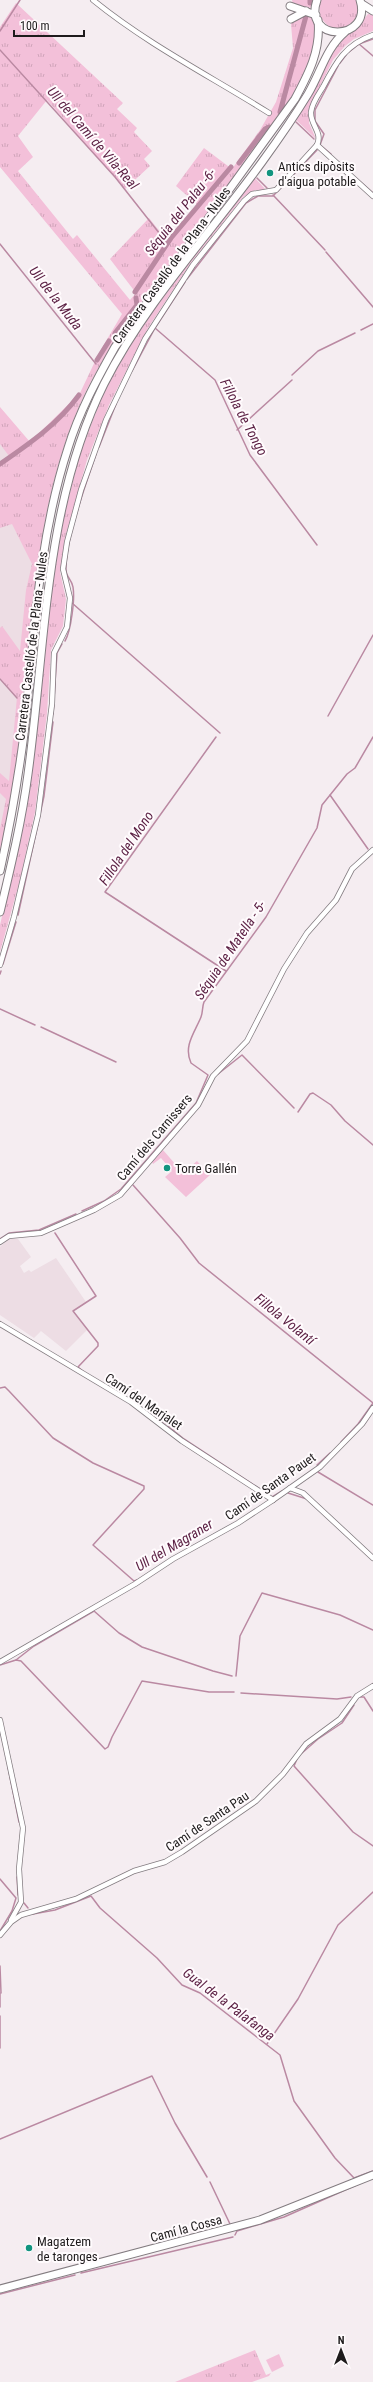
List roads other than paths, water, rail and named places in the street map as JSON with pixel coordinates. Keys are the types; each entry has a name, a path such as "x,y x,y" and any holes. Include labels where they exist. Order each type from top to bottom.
{"main road":[{"path":"361,2 373,12"},
{"path":"361,2 362,13 373,12"},
{"path":"298,14 316,3"},
{"name":"Carretera Castelló de la Plana - Nules","path":"0,871 19,775 29,664 46,540 56,490 68,448 96,381 119,341 295,99 315,58 320,37 316,3"},
{"path":"290,6 298,14 317,18 329,31 345,32"},
{"name":"Carretera Castelló de la Plana - Nules","path":"0,912 28,776 42,635 56,541 66,493 90,417 111,372 141,323 261,163 302,104 333,43 345,32 356,25 362,13"},
{"name":"Camí la Cossa","path":"0,2289 260,2220 373,2175"}],"street":[{"path":"93,0 123,23 270,113"},
{"path":"0,965 16,909 38,815 52,704 54,653 56,646 64,636 68,620 70,598 63,569 67,542 79,497 106,420 145,339 193,265 244,201 252,194 276,190 317,145 319,136 311,118 314,104 342,53 359,40 373,35"},
{"path":"317,145 373,196"},
{"name":"Camí dels Carnissers","path":"0,1242 9,1236 41,1233 94,1210 123,1191 198,1105 213,1076 247,1041 284,969 307,933 336,900 352,869 373,850"},
{"name":"Camí del Marjalet","path":"0,1324 131,1402 182,1441 273,1500"},
{"name":"Camí de Santa Pauet","path":"0,1662 135,1584 173,1559 238,1523 273,1500 320,1467 362,1424 373,1408"},
{"path":"290,1488 303,1493 373,1558"},
{"name":"Camí de Santa Pau","path":"0,1935 11,1922 29,1912 76,1899 134,1871 166,1862 182,1852 256,1801 284,1774 306,1744 340,1719 358,1696 373,1686"},
{"path":"0,1720 23,1828 19,1870 21,1902 11,1922"}],"waterway":[{"name":"Ull del Camí de Vila-Real","path":"0,31 20,0"},
{"path":"280,112 306,16"},
{"path":"349,52 359,44 373,39"},
{"path":"359,44 373,56"},
{"name":"Ull del Camí de Vila-Real","path":"0,50 115,177 167,243"},
{"path":"340,63 346,55"},
{"path":"320,145 324,134 315,121 315,110 338,66"},
{"name":"Séquia de Matella - 5-","path":"284,95 284,107"},
{"name":"Séquia de Matella - 5-","path":"296,122 314,139"},
{"name":"Séquia del Palau -6-","path":"239,163 265,129 269,127"},
{"name":"Séquia de Matella - 5-","path":"320,145 331,154"},
{"path":"187,279 246,203 258,196 273,196 317,150"},
{"name":"Séquia del Palau -6-","path":"135,292 171,238 231,167"},
{"path":"257,178 267,188"},
{"name":"Séquia de Matella - 5-","path":"357,179 373,193"},
{"path":"273,195 325,250"},
{"name":"Ull de la Muda","path":"0,244 96,364"},
{"path":"326,252 373,307"},
{"name":"Fillola de Tongo","path":"132,371 155,328 185,282"},
{"name":"Séquia del Palau -6-","path":"115,333 137,305 136,298"},
{"path":"361,330 373,324"},
{"name":"Fillola de Tongo","path":"155,328 215,380 250,455 317,545"},
{"path":"292,375 318,351 355,333"},
{"name":"Séquia del Palau -6-","path":"97,360 109,341"},
{"path":"237,430 292,380"},
{"name":"Séquia del Palau -6-","path":"0,464 32,441 52,424 79,395"},
{"path":"99,447 116,404"},
{"path":"65,641 71,623 73,599 72,585 66,570 69,543 72,528 96,454"},
{"name":"Fillola del Mono","path":"72,603 220,733"},
{"path":"328,716 373,635"},
{"path":"53,714 57,653 62,644"},
{"path":"0,679 17,698"},
{"path":"18,915 44,796 53,722"},
{"name":"Fillola del Mono","path":"216,737 105,892 226,971"},
{"name":"Séquia de Matella - 5-","path":"82,1211 104,1201 121,1189 196,1103 208,1075 191,1063 188,1051 191,1039 202,1015 204,1002 266,917 317,828 322,805 347,774 355,768 373,737"},
{"path":"330,795 368,849"},
{"path":"3,964 16,922"},
{"path":"0,1009 35,1025"},
{"path":"41,1027 116,1062"},
{"path":"218,1074 242,1055 294,1108"},
{"path":"298,1112 310,1094 313,1093 331,1105 345,1121 373,1145"},
{"name":"Fillola Volantí","path":"133,1185 180,1238 199,1263 373,1403 358,1424 341,1442"},
{"name":"Séquia de Matella - 5-","path":"0,1239 9,1233 39,1230 76,1214"},
{"path":"55,1233 96,1296 73,1311 98,1343 98,1346 78,1367 84,1372"},
{"name":"Ull del Magraner","path":"0,1388 5,1387 53,1438 93,1463 144,1486 144,1489 93,1545 134,1581 137,1580"},
{"path":"137,1404 166,1424"},
{"path":"168,1426 184,1439 272,1497 282,1491"},
{"name":"Fillola Volantí","path":"317,1465 330,1453"},
{"name":"Fillola Volantí","path":"318,1472 373,1505"},
{"path":"288,1493 307,1499"},
{"path":"236,1676 240,1636 262,1593 340,1615 373,1630"},
{"path":"16,1660 34,1646 94,1611 119,1633 142,1647 232,1676"},
{"name":"Séquia de Matella - 5-","path":"0,1665 16,1660 21,1661 105,1749 108,1747 142,1681 209,1692 234,1692"},
{"name":"Séquia de Matella - 5-","path":"241,1693 337,1699 351,1697"},
{"name":"Séquia de Matella - 5-","path":"360,1697 364,1697 373,1711"},
{"path":"302,1753 318,1739 342,1723 354,1705"},
{"path":"297,1759 294,1766 353,1832 373,1846"},
{"name":"Gual de la Palafanga","path":"8,1767 19,1822"},
{"name":"Gual de la Palafanga","path":"17,1877 18,1895"},
{"path":"0,1879 16,1898 12,1911 0,1931"},
{"path":"267,2044 298,1999 338,1925 373,1892"},
{"name":"Gual de la Palafanga","path":"33,1914 55,1910 91,1896 100,1908 157,1958 182,1985 200,1993 280,2055 294,2101 335,2158 354,2178 373,2171"},
{"name":"Gual de la Palafanga","path":"24,1903 28,1908"},
{"path":"0,1966 1,1993"},
{"path":"0,1993 0,2007"},
{"path":"0,2016 0,2048"},
{"path":"0,2139 152,2076 175,2123 207,2177"},
{"path":"210,2182 230,2224"},
{"path":"235,2235 237,2231 284,2217 361,2183"},
{"path":"81,2273 233,2237"},
{"path":"0,2294 75,2275"}],"place":[{"name":"Antics dipòsits d'aigua potable","path":"270,173"},
{"name":"Torre Gallén","path":"167,1168"},
{"name":"Magatzem de taronges","path":"29,2248"}]}
